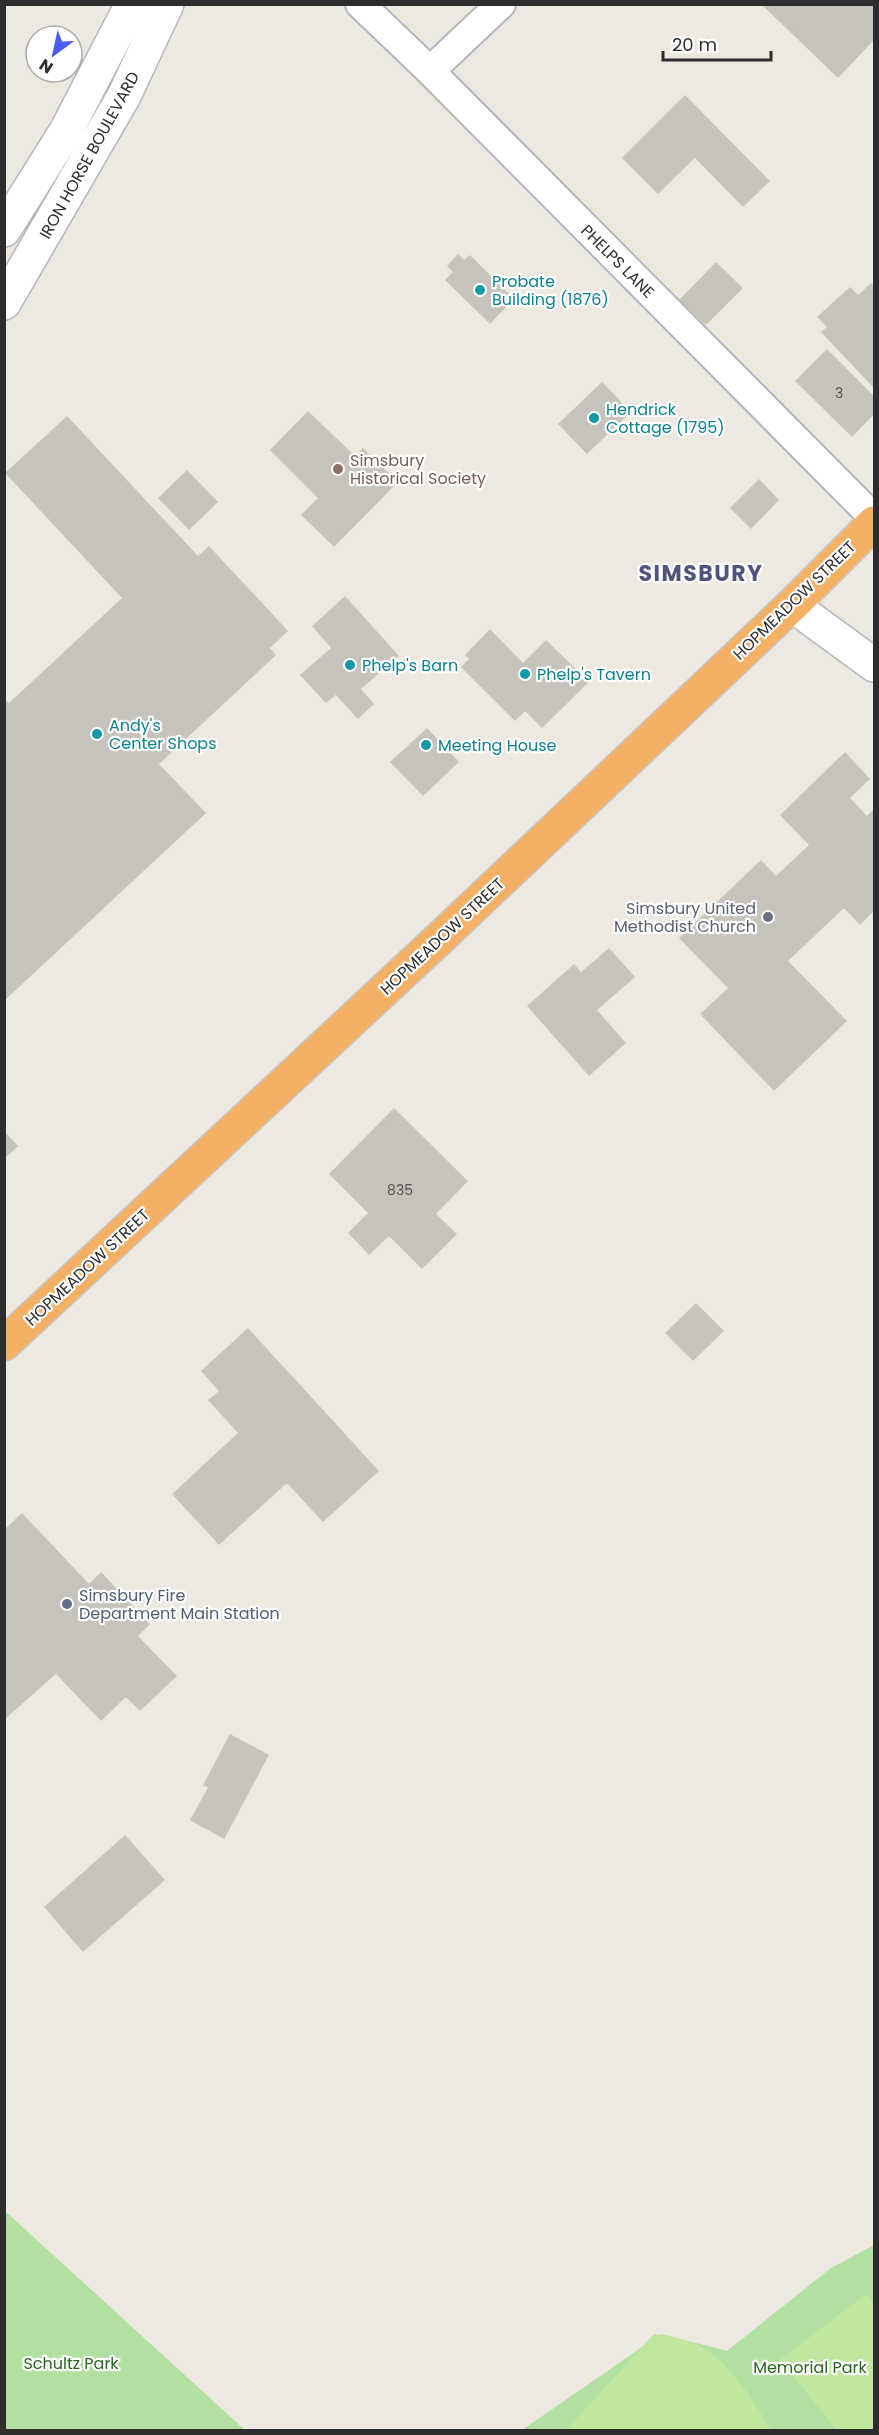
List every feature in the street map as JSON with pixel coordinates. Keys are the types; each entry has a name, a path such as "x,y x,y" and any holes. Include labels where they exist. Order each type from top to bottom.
{"highway":[{"name":"HOPMEADOW STREET","path":"4,1344 431,947 792,605 874,523"}],"street":[{"name":"IRON HORSE BOULEVARD","path":"4,230 66,131 132,4"},
{"name":"IRON HORSE BOULEVARD","path":"4,303 124,96 167,4"},
{"name":"PHELPS LANE","path":"360,4 430,71 874,518"},
{"path":"430,71 501,4"},
{"path":"792,605 874,665"}],"green space":[{"name":"Schultz Park","path":"5,2211 245,2430 5,2430"},
{"name":"Memorial Park","path":"874,2245 874,2430 522,2430 661,2334 727,2351 831,2268"},
{"path":"866,2294 874,2304 874,2430 837,2430 780,2360"},
{"path":"654,2334 691,2342 704,2348 715,2357 737,2380 771,2430 566,2430"}],"building":[{"path":"762,4 874,4 874,39 838,77"},
{"path":"685,96 769,181 743,206 695,157 658,193 623,158"},
{"name":"Probate Building (1876)","path":"458,255 464,261 470,256 513,299 490,323 446,280 454,272 448,266"},
{"path":"716,263 742,288 706,324 680,300"},
{"path":"871,284 874,288 874,387 822,332 828,327 818,317 850,288 858,296"},
{"path":"827,350 874,397 874,413 852,436 796,381"},
{"name":"Hendrick Cottage (1795)","path":"602,383 630,412 587,453 559,424"},
{"name":"Simsbury Historical Society","path":"308,412 355,457 363,449 397,482 334,546 302,515 319,498 271,450"},
{"name":"Andy's Center Shops","path":"67,417 198,557 209,547 287,631 269,648 275,655 158,764 205,813 4,1000 4,700 9,704 123,598 6,473"},
{"path":"187,471 217,502 189,529 159,498"},
{"path":"759,480 778,500 751,528 731,508"},
{"name":"Phelp's Barn","path":"345,597 398,656 360,689 373,704 358,718 336,694 326,702 301,675 332,648 313,626"},
{"name":"Phelp's Tavern","path":"490,630 523,664 546,641 588,682 542,727 525,710 515,720 462,667 470,659 466,655"},
{"name":"Meeting House","path":"427,729 458,762 423,795 391,762"},
{"name":"Simsbury United Methodist Church","path":"845,753 869,779 849,798 867,817 874,810 874,910 860,924 844,907 787,961 846,1021 774,1090 701,1014 729,988 680,938 761,861 776,877 810,845 781,815"},
{"path":"609,949 634,977 596,1010 625,1043 589,1075 528,1006 574,965 581,973"},
{"path":"394,1109 467,1181 435,1214 456,1234 422,1268 389,1235 369,1254 349,1233 369,1213 330,1174"},
{"path":"4,1132 17,1146 4,1158"},
{"path":"696,1304 723,1331 693,1360 666,1333"},
{"path":"248,1329 378,1471 323,1521 287,1482 219,1544 173,1494 239,1433 209,1400 220,1391 202,1371"},
{"name":"Simsbury Fire Department Main Station","path":"22,1514 89,1585 101,1573 149,1624 137,1636 176,1676 140,1710 126,1696 101,1720 56,1673 4,1719 4,1531"},
{"path":"230,1735 268,1755 224,1838 191,1820 209,1787 204,1785"},
{"path":"125,1836 164,1880 83,1951 45,1907"}],"place":[{"name":"Probate Building (1876)","path":"480,290"},
{"name":"Hendrick Cottage (1795)","path":"594,418"},
{"name":"Simsbury Historical Society","path":"338,469"},
{"name":"Phelp's Barn","path":"350,665"},
{"name":"Phelp's Tavern","path":"525,674"},
{"name":"Andy's Center Shops","path":"97,734"},
{"name":"Meeting House","path":"426,745"},
{"name":"Simsbury United Methodist Church","path":"768,917"},
{"name":"Simsbury Fire Department Main Station","path":"67,1604"}],"district":[{"name":"SIMSBURY","path":"701,573"}]}
